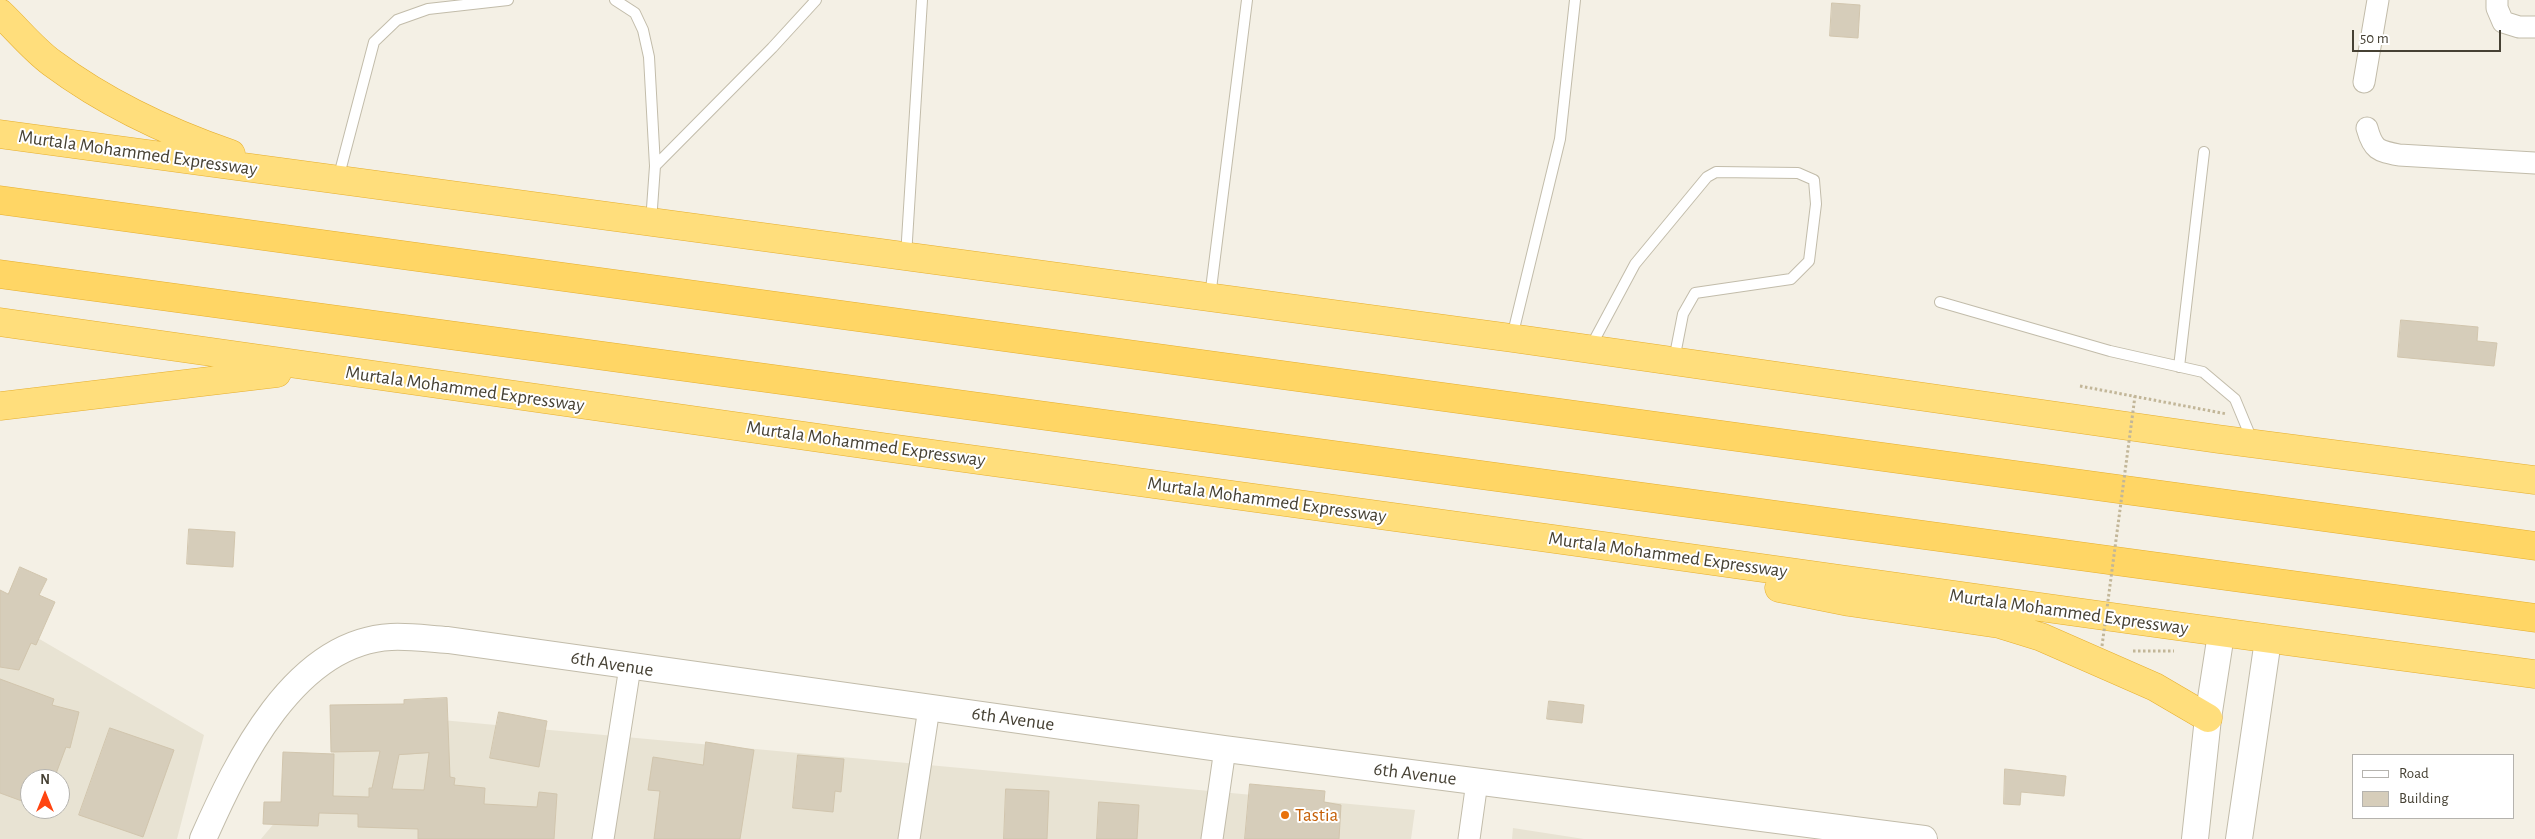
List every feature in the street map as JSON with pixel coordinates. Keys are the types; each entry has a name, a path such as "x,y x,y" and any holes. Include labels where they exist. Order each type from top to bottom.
{"highway":[{"path":"0,13 51,62 137,117 182,137 287,174"},
{"name":"Murtala Mohammed Expressway","path":"0,134 1512,338 2254,443 2535,480"},
{"path":"0,200 2535,546"},
{"path":"0,274 2535,618"},
{"name":"Murtala Mohammed Expressway","path":"0,322 313,368 1693,558 2221,634 2535,674"},
{"path":"0,406 313,368"},
{"path":"1693,558 1763,584 1848,602 1999,624 2041,637 2155,687 2208,718"}],"street":[{"path":"2364,82 2378,0"},
{"path":"2497,0 2497,8 2503,22 2535,27"},
{"path":"2367,128 2371,142 2380,151 2399,155 2535,163"},
{"path":"2195,839 2208,718 2221,634"},
{"name":"6th Avenue","path":"203,839 254,737 282,700 310,670 336,652 362,643 390,637 448,640 630,667 1477,782 1786,830 1924,839"},
{"path":"2239,839 2268,640"},
{"path":"604,839 630,667"},
{"path":"909,839 929,708"},
{"path":"1212,839 1225,749"},
{"path":"1469,839 1477,782"}],"lane":[{"path":"338,180 374,42 397,20 428,9 508,0"},
{"path":"616,0 635,13 643,30 649,56 655,166 651,223"},
{"path":"655,166 772,48 816,0"},
{"path":"906,257 922,0"},
{"path":"1210,298 1247,0"},
{"path":"1512,338 1560,139 1575,0"},
{"path":"2179,367 2204,152"},
{"path":"1589,350 1635,264 1707,177 1716,172 1798,173 1814,180 1816,204 1808,261 1791,279 1695,293 1683,314 1674,361"},
{"path":"1940,302 2110,351 2203,372 2236,399 2254,443"}],"path":[{"path":"2080,386 2243,417"},
{"path":"2102,646 2135,396"}],"shaded area":[{"path":"0,616 204,735 177,839 0,839"},
{"path":"366,713 1415,810 1411,839 261,839"},
{"path":"1513,828 1584,839 1512,839"}],"building":[{"path":"1832,3 1860,5 1858,38 1830,36"},
{"path":"2401,320 2478,327 2477,341 2497,343 2494,366 2398,357"},
{"path":"189,529 235,532 233,567 187,564"},
{"path":"20,567 47,579 39,595 55,602 36,645 31,643 19,670 0,667 0,590 8,594"},
{"path":"0,679 54,699 52,705 79,712 70,748 66,747 58,769 20,769 20,800 0,793"},
{"path":"447,698 450,777 455,778 454,785 485,788 484,804 537,807 539,792 557,794 554,839 418,839 418,829 358,827 358,814 319,813 318,826 263,824 264,802 281,802 283,752 334,754 333,796 369,797 369,788 372,788 380,751 331,752 330,705 404,704 404,700","holes":["429,753 424,790 392,789 399,755"]},
{"path":"1549,701 1584,705 1582,723 1547,719"},
{"path":"499,712 547,721 539,767 490,758"},
{"path":"110,728 174,750 143,837 79,815"},
{"path":"706,742 754,750 740,839 654,839 660,791 648,790 653,757 703,765"},
{"path":"798,755 844,759 841,792 835,791 833,812 793,808"},
{"path":"2005,769 2066,776 2064,796 2021,792 2020,805 2004,804"},
{"name":"Tastia","path":"1250,784 1325,791 1324,802 1341,805 1339,839 1245,839"},
{"path":"1006,789 1049,791 1047,839 1004,839"},
{"path":"1099,802 1139,805 1137,839 1097,839"}],"place":[{"name":"Tastia","path":"1285,815"}]}
